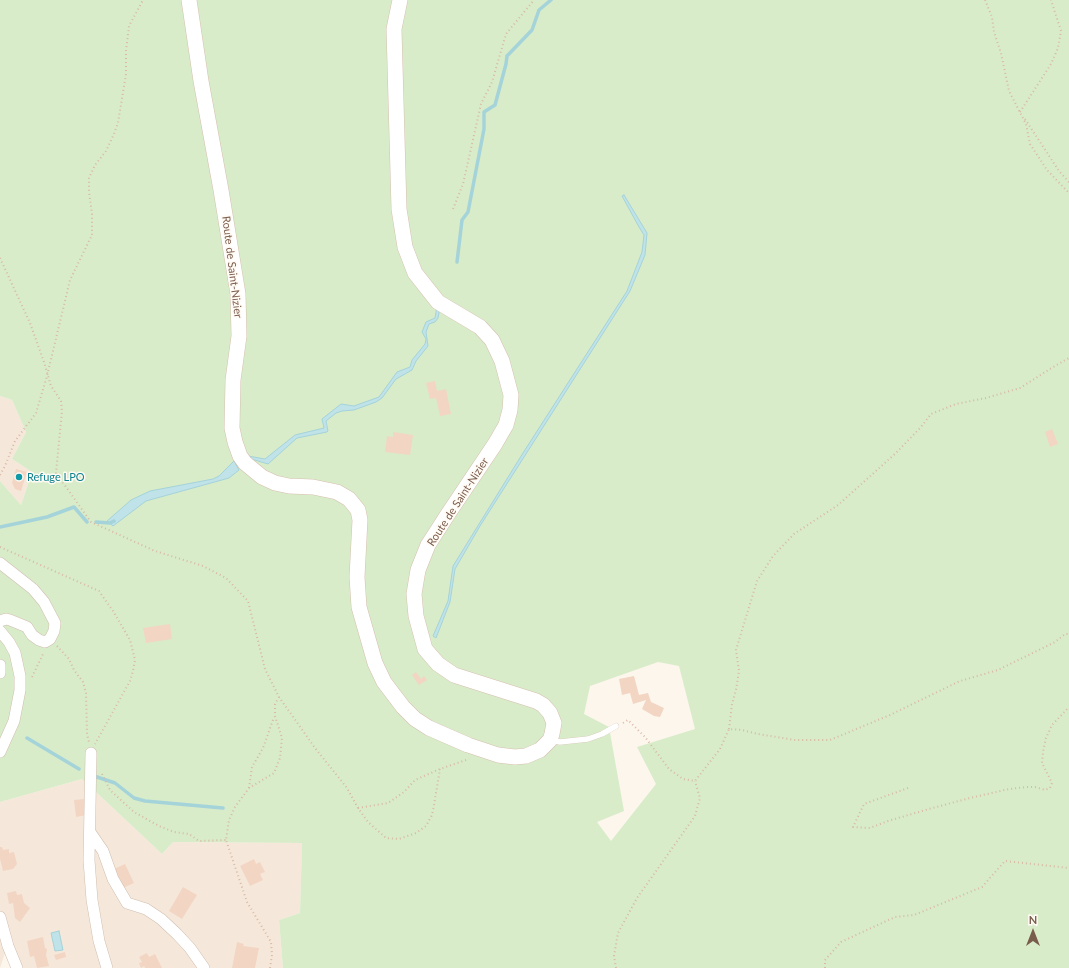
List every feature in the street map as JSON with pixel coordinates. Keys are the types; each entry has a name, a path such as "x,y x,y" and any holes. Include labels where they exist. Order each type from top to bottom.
{"main road":[{"name":"Route de Saint-Nizier","path":"189,0 201,81 238,294 239,336 233,380 232,423 235,442 240,456 245,463 262,477 276,483 289,486 313,487 330,490 343,495 354,504 358,510 360,520 357,595 362,619 375,663 384,682 403,707 415,719 429,728 445,736 490,753 515,757 540,750 550,740 554,723 550,713 543,705 536,701 454,675 438,664 425,649 416,616 414,594 418,570 428,545 506,425 510,410 510,395 502,361 492,340 480,327 438,302 415,273 405,246 399,209 394,29 400,0"}],"street":[{"path":"0,563 33,589 44,602 55,623 54,631 50,639 45,642 32,635 27,627 10,620 0,621"},
{"path":"0,631 15,652 20,676 20,690 14,721 0,752"},
{"path":"0,665 0,673"},
{"path":"91,753 90,860 92,900 99,941 107,968"},
{"path":"90,832 103,851 113,879 127,903 146,909 161,919 190,948 204,968"},
{"path":"0,916 8,946 17,968"}],"lane":[{"path":"550,740 564,742 588,738 602,734 616,726"}],"path":[{"path":"0,475 15,441 36,413 47,376 70,280 92,235 92,214 89,192 90,178 95,165 109,145 118,123 126,74 126,51 129,26 143,0"},
{"path":"453,209 463,184 481,104 492,82 506,34 534,0"},
{"path":"986,0 992,17 994,32 1001,53 1009,91 1026,124 1030,144 1047,170 1069,193"},
{"path":"1020,112 1050,64 1058,48 1061,30 1052,0"},
{"path":"1020,112 1059,171 1069,182"},
{"path":"0,258 30,323 51,386 61,401 62,411 56,473 91,522 155,552 203,566 226,578 248,601 266,669 279,696 314,748 347,788 368,822 386,838 399,839 416,833 426,826 432,815 440,769"},
{"path":"695,781 720,749 729,729 738,671 736,650 757,581 773,556 794,534 844,500 896,453 921,427 931,414 956,404 1006,393 1020,388 1069,358"},
{"path":"0,547 99,592 113,611 130,640 135,660 130,681 91,753"},
{"path":"729,729 795,740 830,740 960,681 998,670 1055,642 1065,634 1069,634"},
{"path":"30,680 50,639 69,659 74,670 83,682 86,693 87,734 91,753"},
{"path":"270,968 272,955 271,942 248,902 226,840 229,820 235,807 249,788 274,773 280,758 282,738 275,716 275,704 279,696"},
{"path":"908,788 864,804 853,827 870,828 888,821 936,807 1009,789 1034,787 1045,790 1050,788 1052,783 1042,764 1044,745 1052,725 1069,707"},
{"path":"249,788 252,767 263,748 275,716"},
{"path":"628,720 644,737 669,769 683,779 695,781"},
{"path":"358,808 388,804 404,792 415,780 471,758"},
{"path":"101,773 110,790 134,812 152,822 174,832 190,834 200,841 226,840"},
{"path":"616,968 614,956 618,933 637,898 696,816 700,798 695,781"},
{"path":"825,968 825,960 840,942 895,917 914,915 982,887 1006,861 1069,868"}],"shaded area":[{"path":"0,396 12,400 26,432 12,459 32,472 21,505 0,481"},
{"path":"82,779 162,854 173,842 302,843 300,913 279,920 283,968 13,968 5,953 0,968 0,802"}],"green space":[{"path":"0,0 1069,0 1069,968 283,968 279,920 300,913 302,843 173,842 162,854 82,779 0,802 0,481 21,505 32,472 12,459 26,432 12,400 0,396","holes":["658,662 679,666 695,729 637,747 656,784 611,841 597,822 624,811 609,727 584,714 590,686"]}],"water":[{"path":"624,195 647,233 645,255 630,291 480,526 455,569 450,602 436,638 433,636 448,601 453,566 523,453 627,291 642,252 644,235 622,196"},
{"path":"437,306 440,308 438,318 435,322 429,324 426,332 428,346 416,361 412,370 396,379 382,398 376,402 354,410 336,413 326,421 327,432 297,438 268,464 248,458 248,456 265,459 295,435 324,428 322,419 341,404 354,406 379,397 397,372 410,367 412,360 425,344 426,339 422,332 426,322 435,318"},
{"path":"234,461 239,470 229,478 146,501 113,526 107,521 131,500 150,491 213,479 219,476"},
{"path":"59,931 63,950 55,951 51,933"}],"building":[{"path":"435,381 437,391 446,389 451,414 440,416 436,398 430,399 426,383"},
{"path":"1052,429 1058,444 1050,447 1045,432"},
{"path":"393,432 413,435 410,455 385,452 387,436 393,437"},
{"name":"Refuge LPO","path":"16,469 27,472 21,491 15,489 12,483"},
{"path":"170,624 172,639 146,643 143,628"},
{"path":"416,672 421,679 424,676 427,680 419,685 412,675"},
{"path":"634,676 639,695 648,693 651,702 664,708 660,717 654,716 642,709 646,700 633,704 630,693 622,695 619,679"},
{"path":"84,799 86,815 76,817 74,800"},
{"path":"0,847 2,847 3,850 9,849 9,853 14,852 17,864 13,869 3,871 0,859"},
{"path":"254,859 256,864 260,862 265,872 260,874 263,880 250,886 240,866"},
{"path":"125,864 134,883 123,888 114,869"},
{"path":"183,887 197,895 182,919 169,911"},
{"path":"16,891 17,895 22,894 24,903 30,908 20,922 15,918 13,903 9,904 7,893"},
{"path":"43,937 45,948 47,949 46,955 49,966 37,968 34,956 30,957 27,941"},
{"path":"237,942 244,944 243,946 259,948 255,968 232,968"},
{"path":"65,952 66,957 56,960 54,955"},
{"path":"147,953 149,957 155,954 162,968 145,968 144,966 141,968 139,963 142,962 139,957"}],"waterway":[{"path":"457,262 462,220 468,212 484,129 484,112 495,105 507,56 532,30 539,10 551,0"},
{"path":"0,527 47,517 74,507 87,522"},
{"path":"96,522 110,523 114,521"},
{"path":"27,738 79,769"},
{"path":"94,776 115,783 134,798 145,801 223,808"}],"place":[{"name":"Refuge LPO","path":"19,477"}]}
